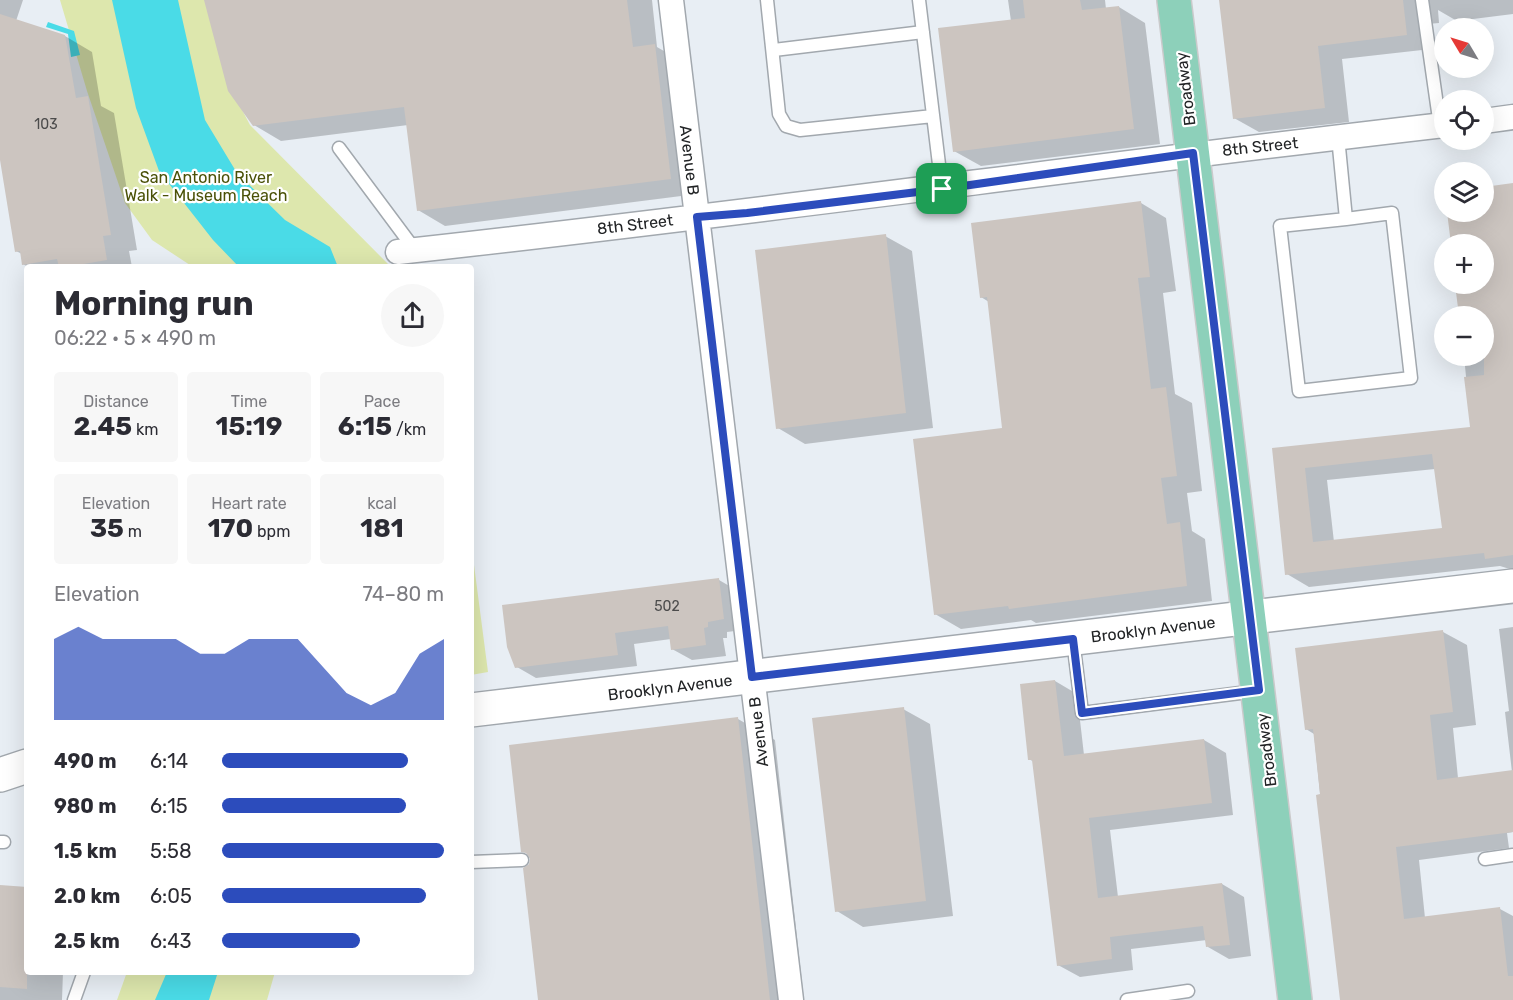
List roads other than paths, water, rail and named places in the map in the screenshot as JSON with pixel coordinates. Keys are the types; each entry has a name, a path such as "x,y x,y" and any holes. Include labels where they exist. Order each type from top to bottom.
{"main road":[{"name":"Broadway","path":"1174,0 1295,1000"}],"street":[{"name":"Avenue B","path":"671,0 791,1000"},
{"path":"1494,120 1513,117"},
{"name":"8th Street","path":"406,251 747,213 942,189 1193,153 1434,126"},
{"name":"Brooklyn Avenue","path":"474,710 1513,586"},
{"path":"0,775 24,767"}],"lane":[{"path":"767,0 774,50 778,114 786,126 800,130 933,116"},
{"path":"920,0 942,189"},
{"path":"1422,0 1436,90"},
{"path":"774,50 923,32"},
{"path":"1338,137 1346,219"},
{"path":"339,148 406,251"},
{"path":"1392,213 1411,378 1299,391 1280,226 1346,219 1392,213"},
{"path":"1073,639 1082,713 1259,690"},
{"path":"1485,859 1513,855"},
{"path":"474,862 522,860"},
{"path":"74,1000 83,975"},
{"path":"1127,1000 1188,991"}],"water":[{"path":"112,0 178,0 205,120 237,173 285,220 330,247 337,264 236,264 213,240 159,171 136,108"},
{"path":"48,22 74,31 80,55 71,57 68,34 46,27"},
{"path":"166,975 217,975 209,1000 155,1000"}],"park label":[{"name":"San Antonio River Walk - Museum Reach","path":"206,186"}]}
